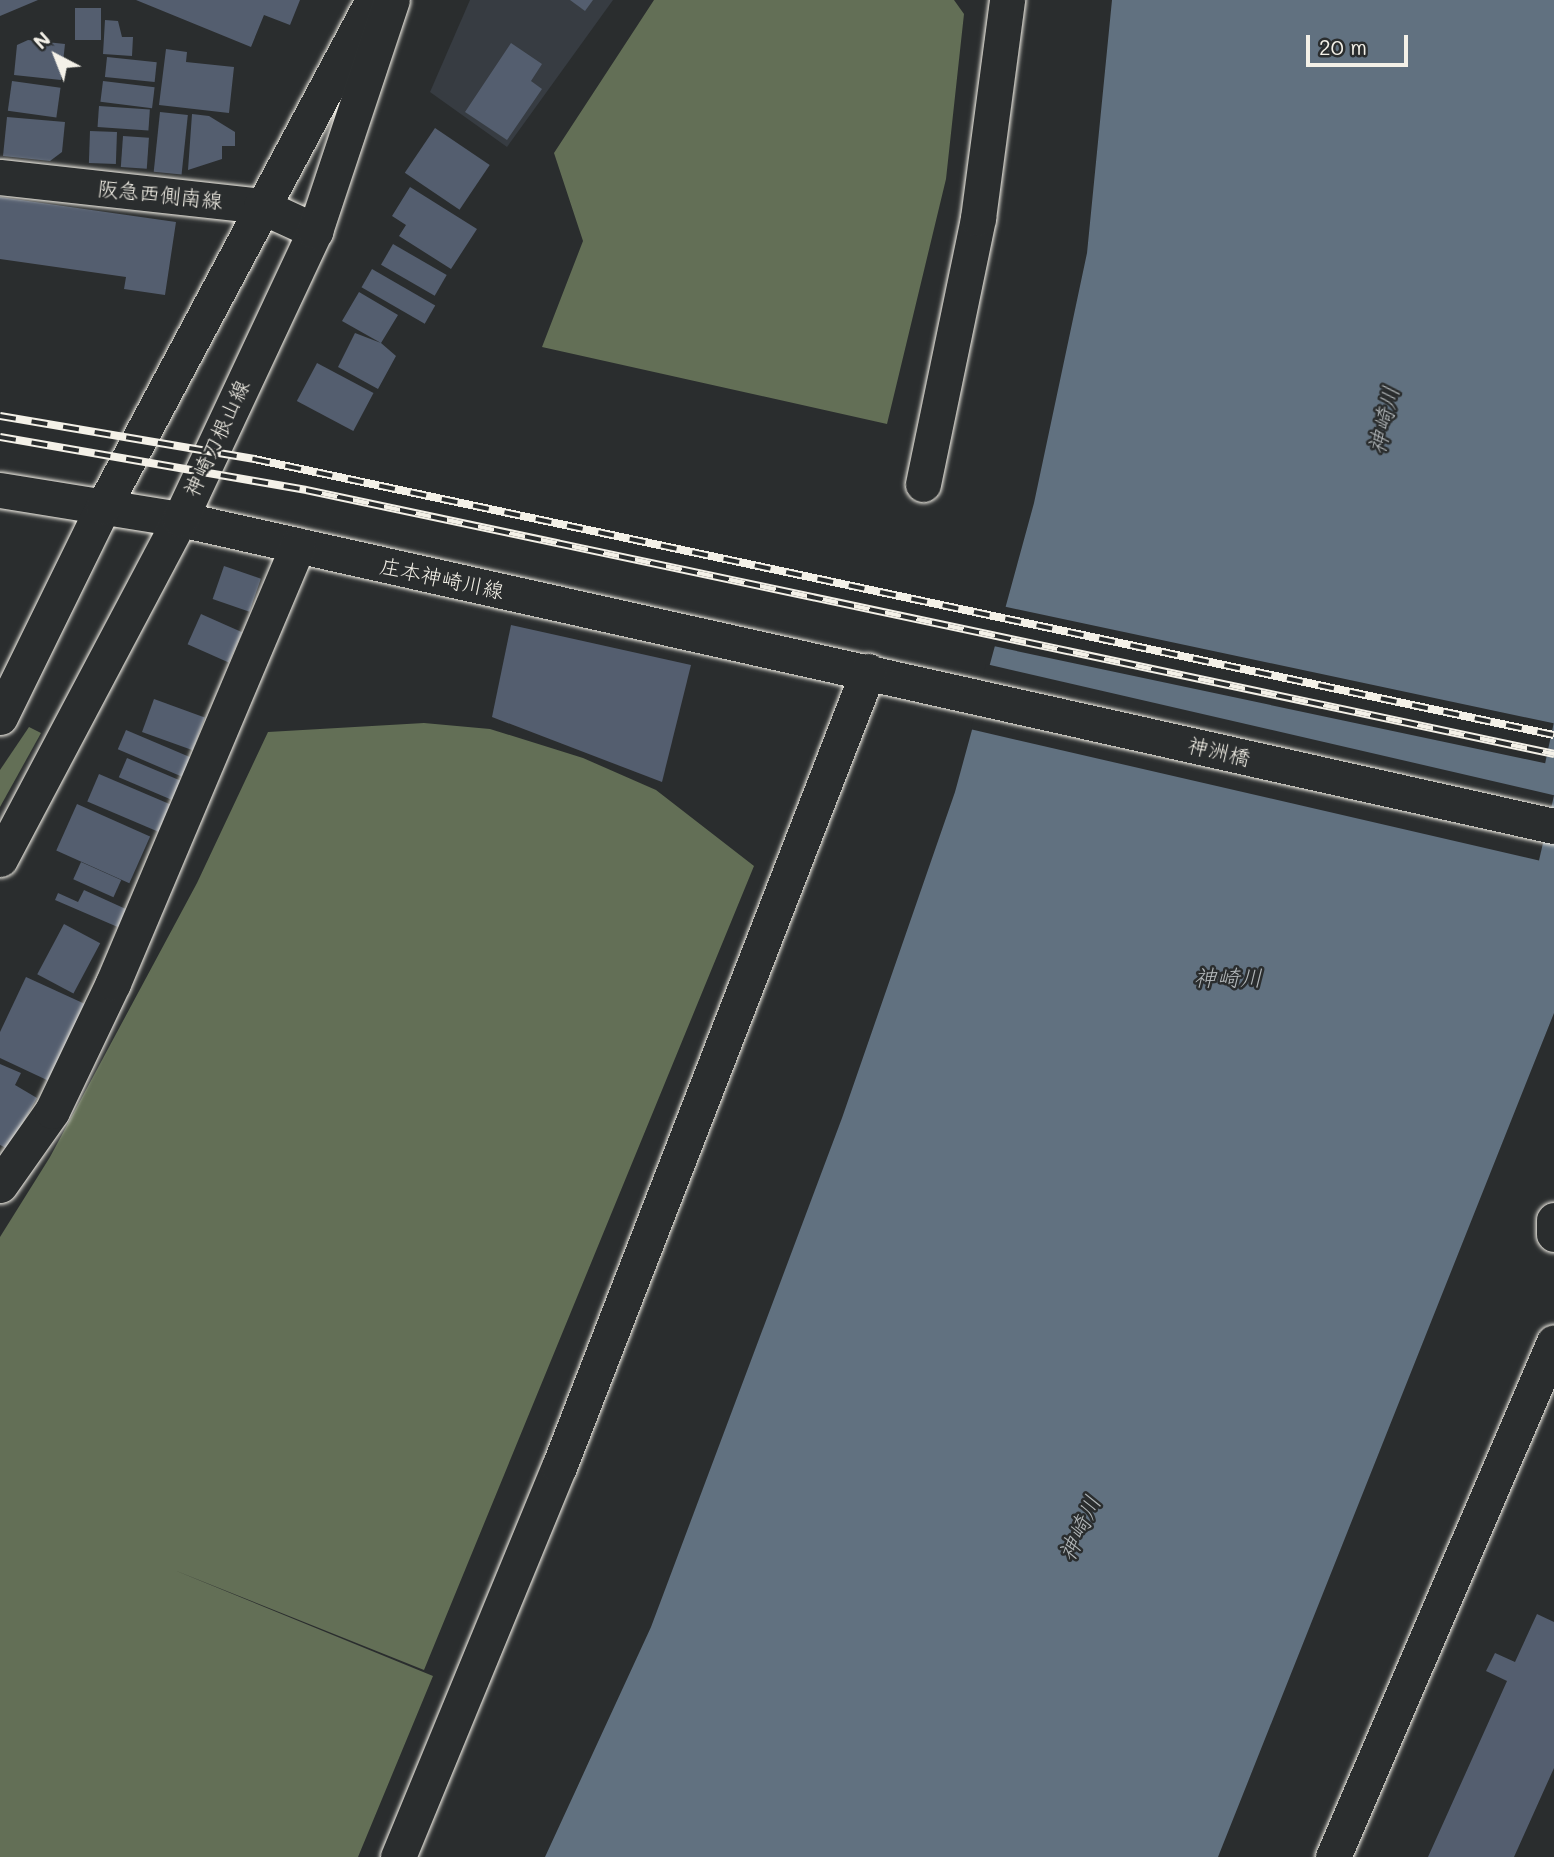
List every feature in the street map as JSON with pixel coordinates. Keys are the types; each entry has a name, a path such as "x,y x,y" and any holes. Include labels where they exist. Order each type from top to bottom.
{"street":[{"path":"0,718 103,507 373,0"},
{"name":"神崎刀根山線","path":"0,859 180,519 315,231 393,0"},
{"path":"923,484 978,218 1007,0"},
{"name":"阪急西側南線","path":"0,177 261,206 315,231"},
{"name":"庄本神崎川線","path":"0,490 180,519 875,673"},
{"path":"0,1185 52,1111 113,983 298,546"},
{"path":"398,1857 559,1467 875,673"},
{"name":"神洲橋","path":"875,673 1554,827"},
{"path":"1554,1220 1554,1234"},
{"path":"1335,1855 1554,1342"}],"shaded area":[{"path":"470,0 613,0 507,147 430,92"}],"green space":[{"path":"654,0 954,0 964,14 946,179 887,424 542,347 583,241 554,153"},
{"path":"424,723 490,729 583,758 656,790 754,866 424,1670 174,1570 433,1676 358,1857 0,1857 0,1237 50,1157 197,883 268,732"},
{"path":"29,727 41,733 0,807 0,770"}],"water":[{"name":"神崎川","path":"1112,0 1554,0 1554,1013 1218,1857 545,1857 651,1627 842,1118 955,792 1034,503 1087,253"}],"pier":[{"path":"1002,606 1554,723 1545,763 993,646"},
{"path":"986,664 1554,795 1539,860 971,729"}],"building":[{"path":"0,0 38,0 0,16"},
{"path":"136,0 300,0 290,25 264,15 251,47"},
{"path":"570,0 593,0 585,11"},
{"path":"75,8 101,8 101,40 75,40"},
{"path":"105,20 118,21 122,37 133,37 132,56 103,54"},
{"path":"28,40 65,44 61,80 14,75 17,45"},
{"path":"511,43 542,64 531,81 542,89 507,140 465,112"},
{"path":"166,49 187,52 186,62 234,67 229,113 159,105"},
{"path":"107,57 157,62 155,82 105,77"},
{"path":"12,81 61,88 56,118 8,111"},
{"path":"103,81 155,87 152,108 100,102"},
{"path":"99,106 150,110 148,131 98,127"},
{"path":"160,112 188,115 182,175 154,172"},
{"path":"192,114 209,116 235,132 235,146 222,146 222,159 188,170"},
{"path":"7,117 65,122 62,152 50,161 3,156"},
{"path":"435,128 490,165 460,210 405,173"},
{"path":"90,131 117,132 116,164 89,163"},
{"path":"123,136 149,138 147,169 121,167"},
{"path":"410,187 477,229 451,269 399,236 406,225 392,216"},
{"path":"0,197 176,222 165,295 124,289 126,277 0,259"},
{"path":"393,244 447,275 435,296 381,265"},
{"path":"372,269 435,306 425,324 362,287"},
{"path":"359,292 398,315 381,343 342,321"},
{"path":"355,333 381,343 396,356 378,389 338,367"},
{"path":"317,363 374,393 353,431 297,401"},
{"path":"224,566 261,579 249,612 213,599"},
{"path":"201,614 242,632 229,662 188,644"},
{"path":"511,625 691,665 662,782 492,717"},
{"path":"154,699 205,717 193,750 142,732"},
{"path":"126,730 195,759 187,779 118,749"},
{"path":"127,758 185,783 177,802 119,777"},
{"path":"99,774 174,806 162,833 87,802"},
{"path":"77,804 150,837 129,883 56,851"},
{"path":"81,862 121,880 113,897 73,879"},
{"path":"84,890 128,910 120,928 55,900 58,893 78,902"},
{"path":"64,924 100,943 73,994 37,974"},
{"path":"26,977 85,1004 49,1081 0,1058 0,1032"},
{"path":"0,1064 21,1073 15,1085 37,1098 8,1149 0,1145"},
{"path":"1537,1614 1554,1622 1554,1768 1514,1857 1428,1857 1507,1681 1486,1671 1495,1653 1515,1662"}],"railway":[{"path":"0,416 254,459 1554,735"},
{"path":"0,437 306,490 1554,754"}]}
